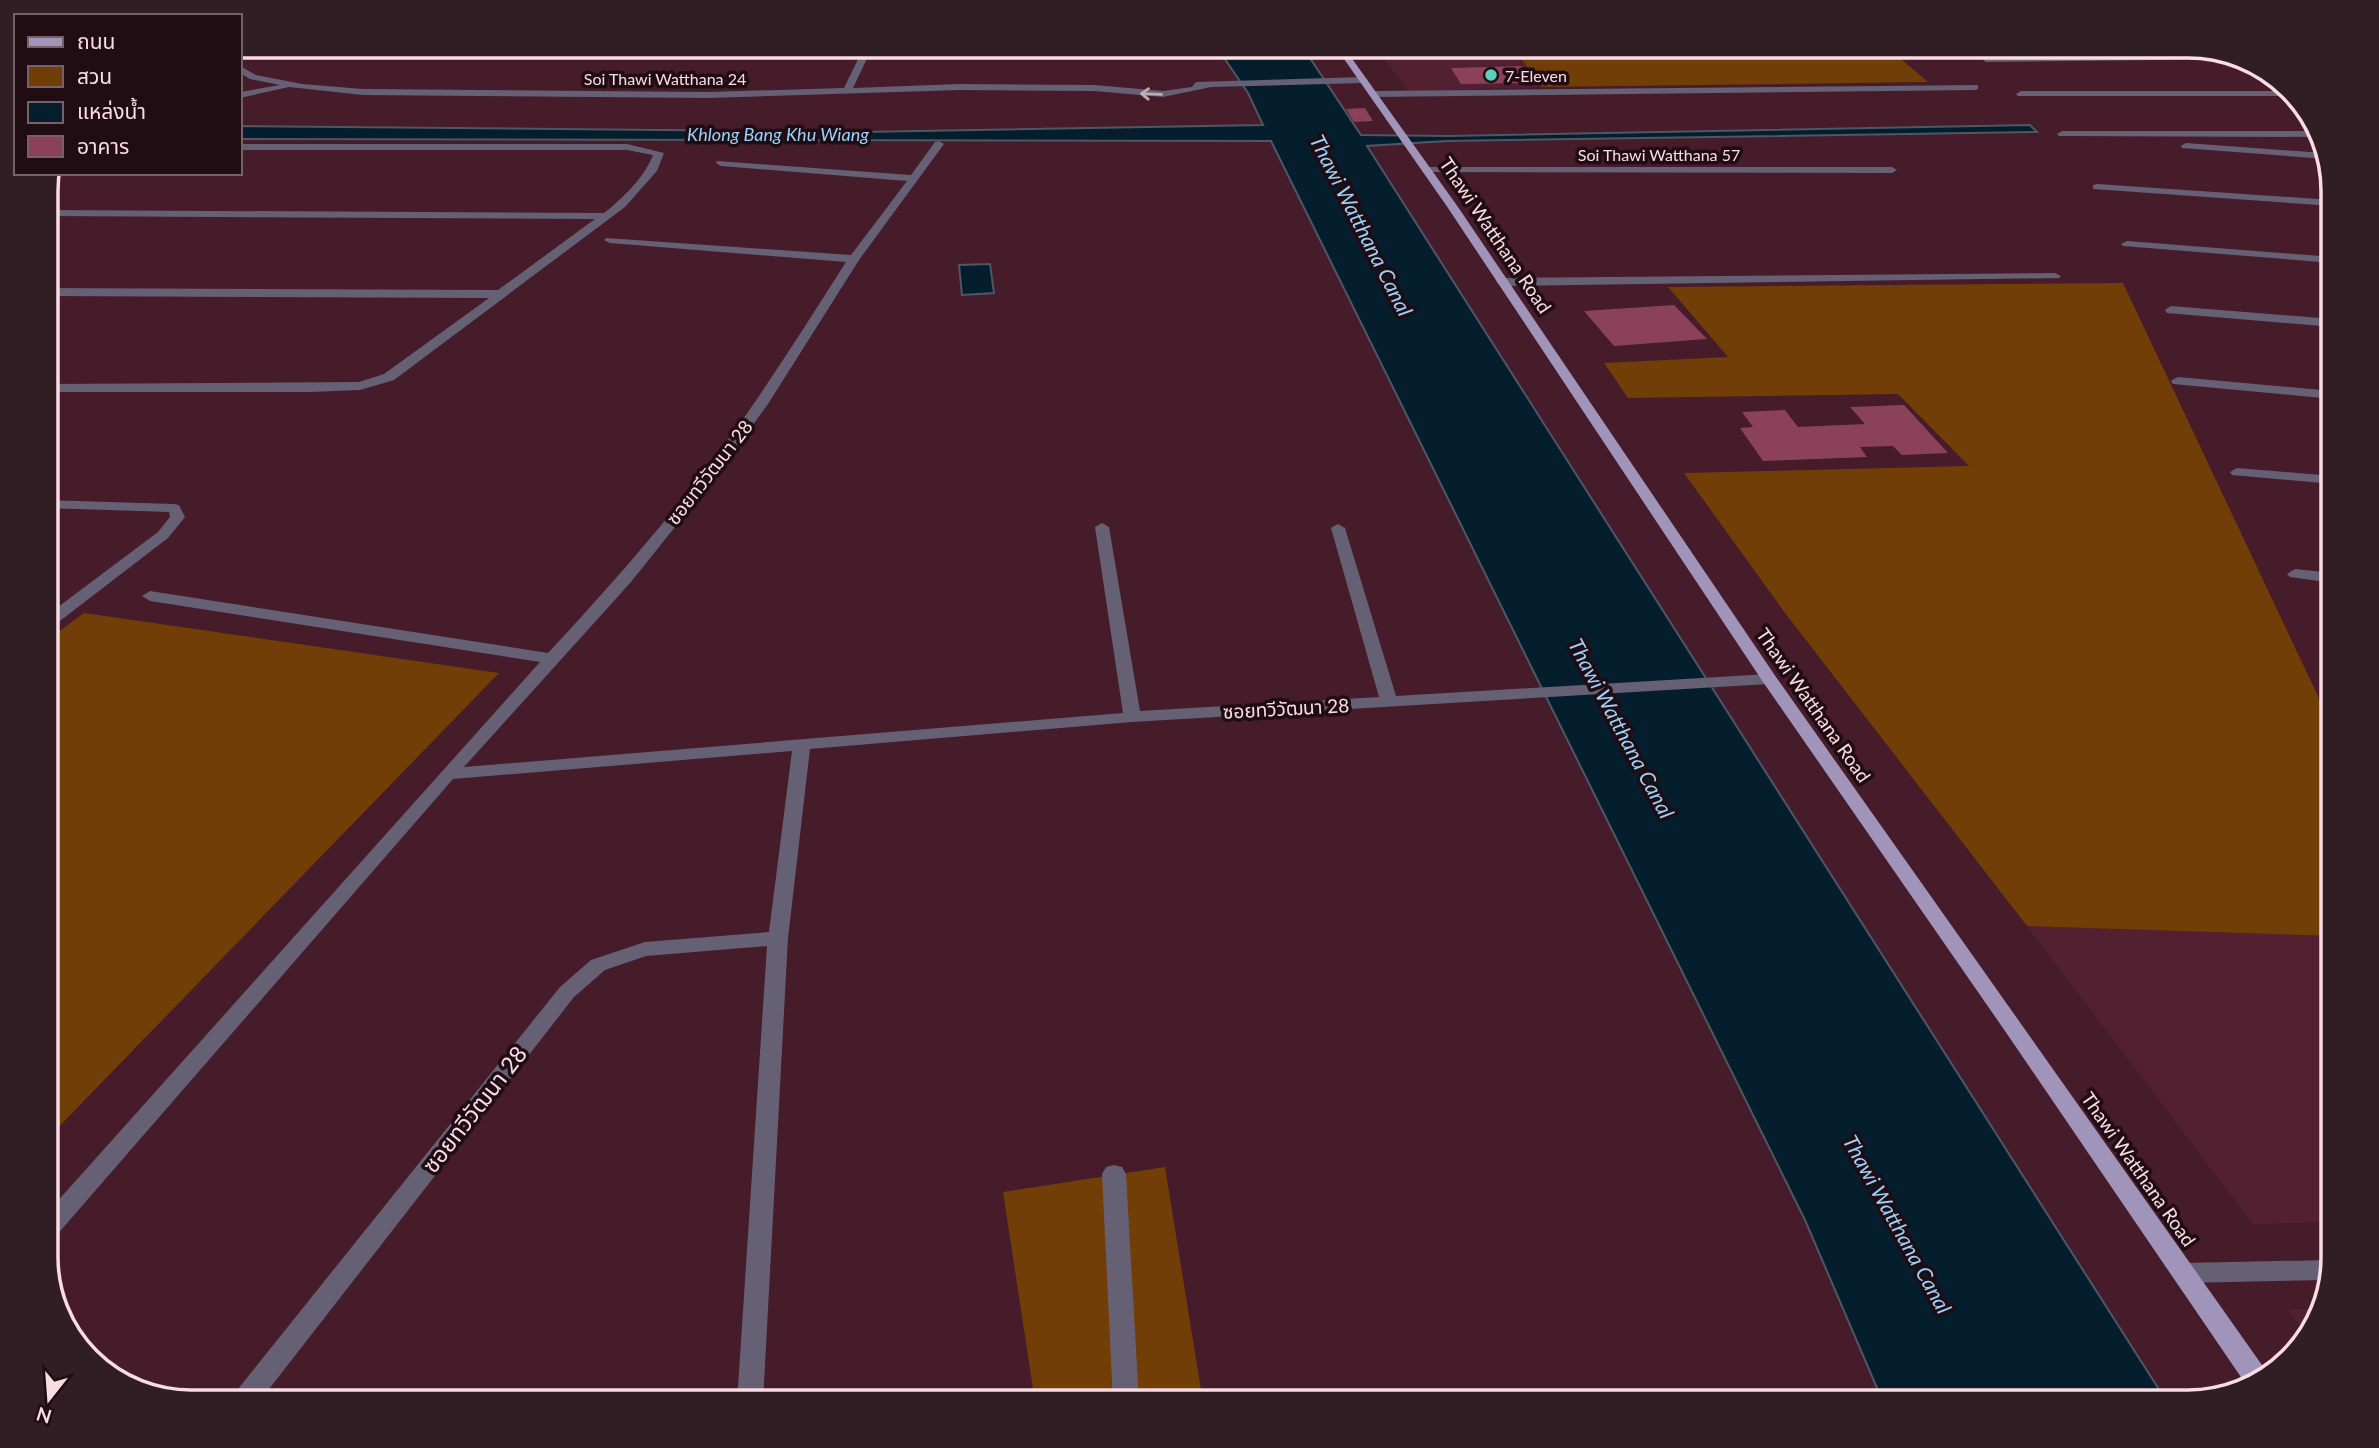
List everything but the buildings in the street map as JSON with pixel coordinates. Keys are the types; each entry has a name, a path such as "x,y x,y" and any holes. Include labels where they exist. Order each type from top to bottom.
{"main road":[{"name":"Thawi Watthana Road","path":"1347,58 1502,282 1769,680 2013,1025 2253,1373"}],"street":[{"path":"847,91 863,58"},
{"path":"1986,59 2191,58"},
{"name":"Soi Thawi Watthana 24","path":"242,70 253,77 330,91 708,95 960,87 1094,88 1163,94 1207,86 1363,80"},
{"path":"242,95 292,85"},
{"path":"1373,93 1975,87"},
{"path":"2021,94 2279,94"},
{"path":"2062,134 2309,134"},
{"name":"ซอยทวีวัฒนา 28","path":"58,1216 448,774 625,579 710,474 761,404 854,259 939,144"},
{"path":"2103,146 2197,145 2316,155"},
{"path":"58,388 310,388 360,386 389,376 621,205 653,169 659,153 627,147 242,147"},
{"path":"721,163 913,178"},
{"name":"Soi Thawi Watthana 57","path":"1426,170 1892,170"},
{"path":"2097,187 2321,202"},
{"path":"58,213 606,216"},
{"path":"610,240 854,259"},
{"path":"2127,244 2321,259"},
{"path":"1502,282 2056,276"},
{"path":"58,292 500,294"},
{"path":"2171,310 2321,322"},
{"path":"2178,381 2321,394"},
{"path":"2237,472 2321,479"},
{"path":"58,504 174,508 178,517 163,535 58,615"},
{"path":"1102,527 1132,717"},
{"path":"1338,528 1389,702"},
{"path":"2295,574 2321,577"},
{"path":"150,596 552,659"},
{"name":"ซอยทวีวัฒนา 28","path":"448,774 1132,717 1673,683 1769,680"},
{"path":"751,1390 778,938 802,745"},
{"name":"ซอยทวีวัฒนา 28","path":"252,1390 567,992 598,965 645,949 778,938"},
{"path":"1114,1174 1125,1390"},
{"path":"2185,1273 2320,1269"}],"shaded area":[{"path":"1384,58 1520,58 1542,87 1408,91"},
{"path":"2027,926 2321,936 2321,1222 2253,1224"},
{"path":"2311,1309 2301,1327 2288,1310"}],"green space":[{"path":"1520,58 1900,58 1928,82 1542,87"},
{"path":"2123,283 2321,703 2321,936 2027,926 1785,613 1684,473 1969,466 1898,394 1628,398 1604,363 1728,357 1668,287"},
{"path":"84,613 499,673 58,1128 58,632"},
{"path":"1165,1167 1201,1390 1033,1390 1003,1192"}],"water":[{"path":"1224,58 1310,58 1361,135 1449,136 2030,125 2037,132 1447,141 1367,146 2159,1390 1878,1390 1805,1220 1271,141 242,139 242,126 862,132 1263,125 1248,93"},
{"path":"990,264 994,293 962,295 959,265"}],"place":[{"name":"7-Eleven","path":"1491,75"}],"water label":[{"name":"Khlong Bang Khu Wiang","path":"778,134"},
{"name":"Thawi Watthana Canal","path":"1362,225"},
{"name":"Thawi Watthana Canal","path":"1622,728"},
{"name":"Thawi Watthana Canal","path":"1898,1224"}]}
